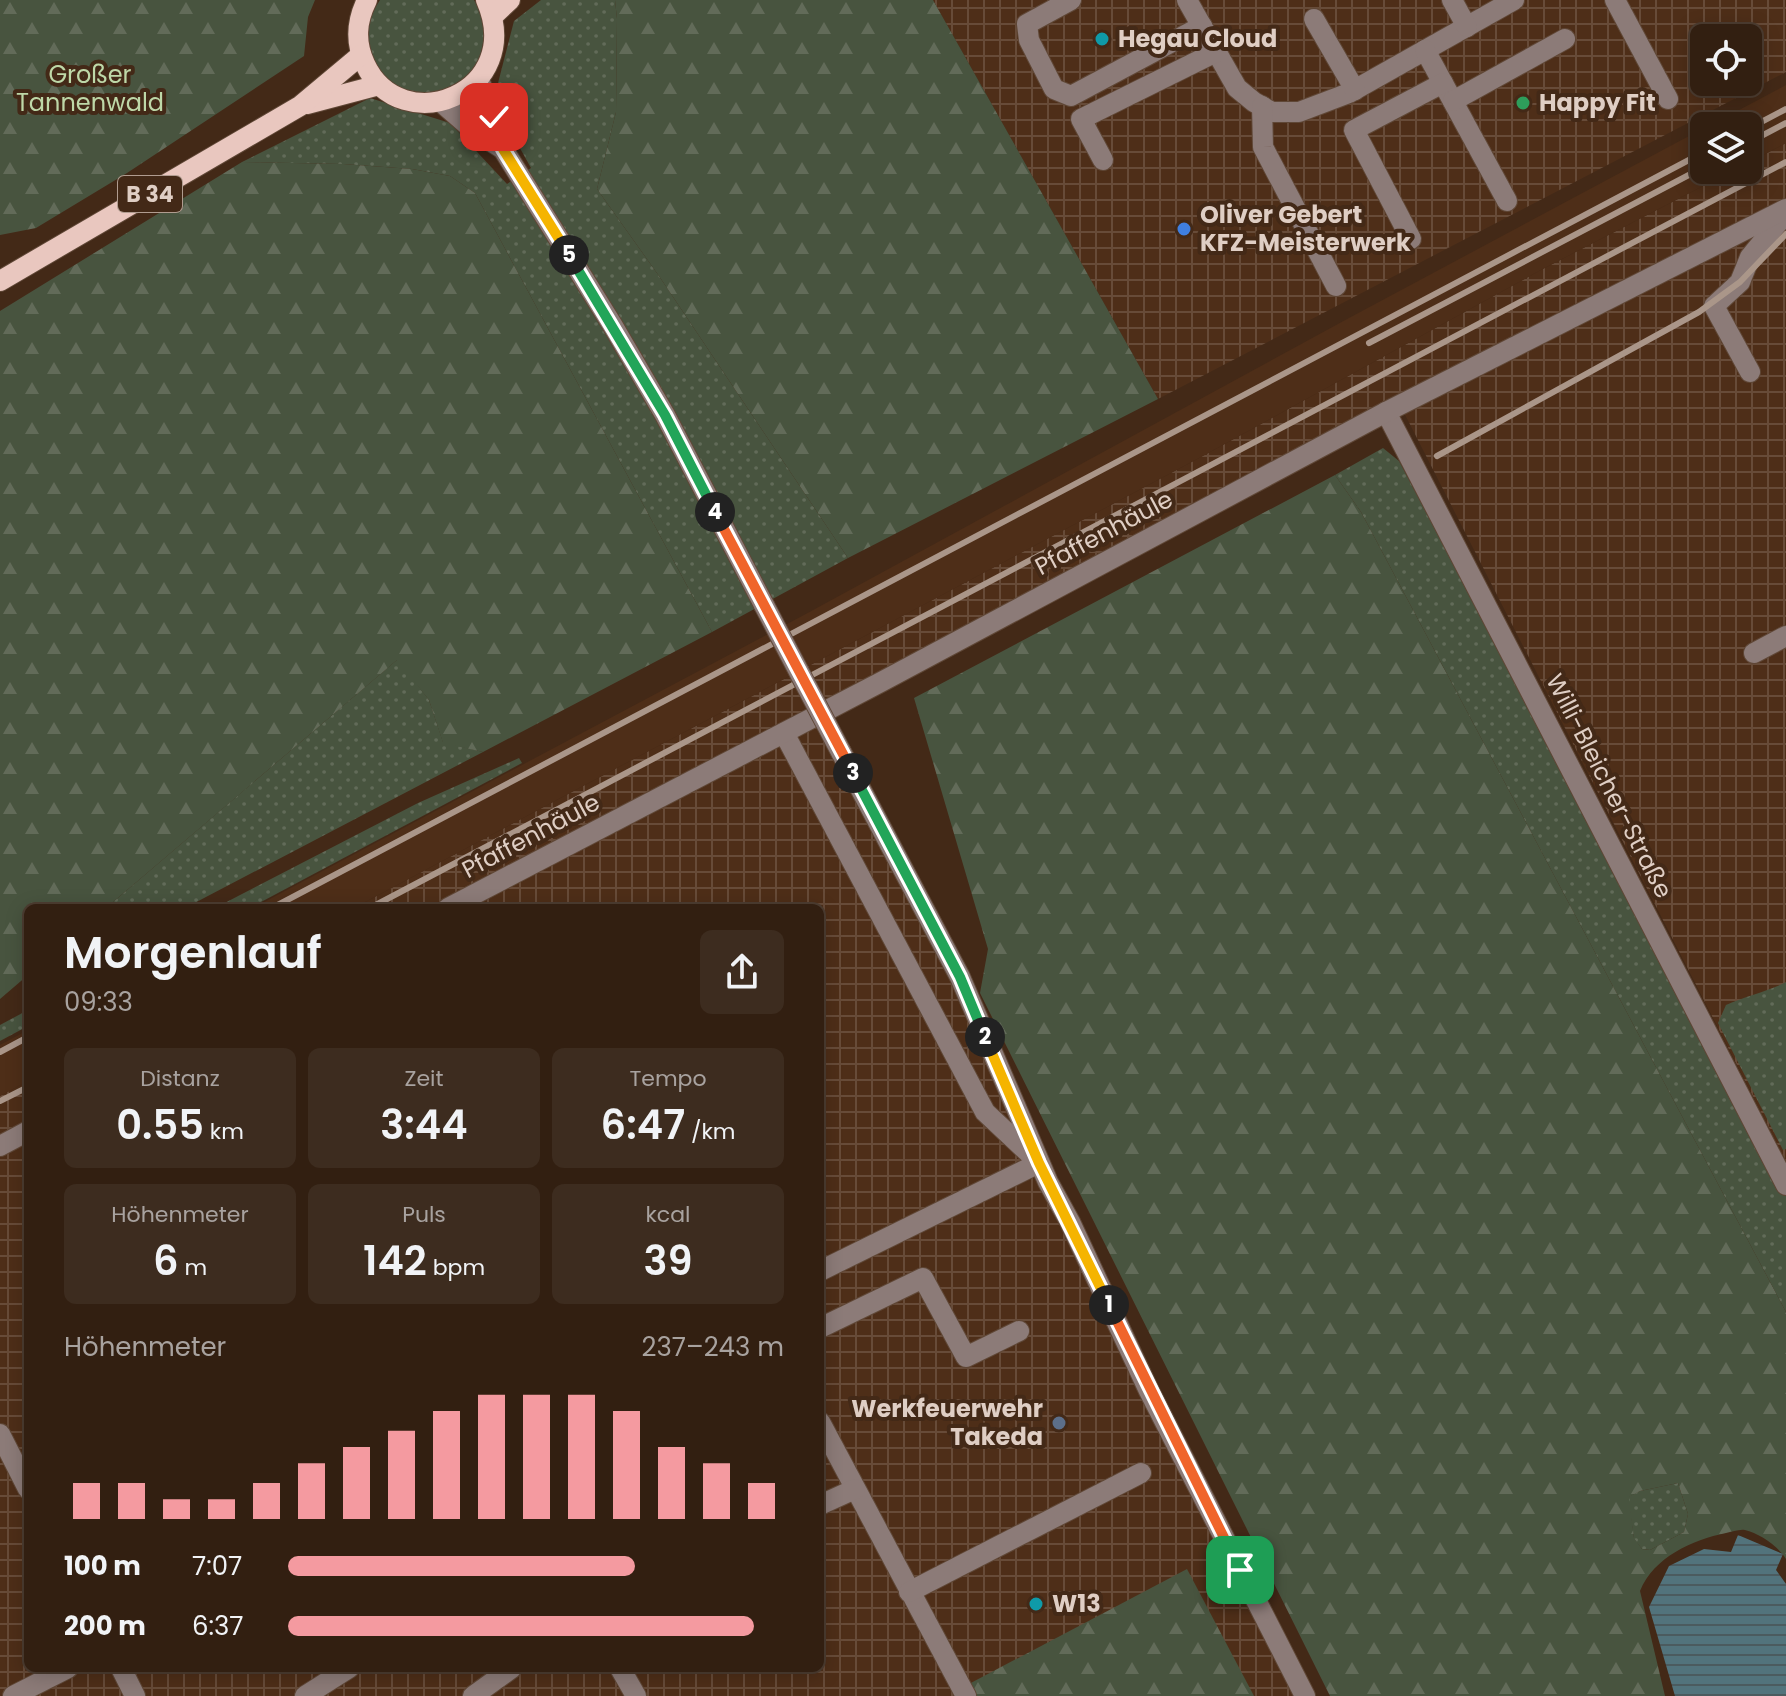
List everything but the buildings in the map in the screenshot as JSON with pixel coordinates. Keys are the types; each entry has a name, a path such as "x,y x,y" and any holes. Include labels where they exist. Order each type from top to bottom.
{"main road":[{"path":"367,0 358,25 361,55 368,71 379,85 397,97 419,103 441,102 462,94 479,79 490,60 495,38 489,8 510,0"},
{"name":"B 34","path":"0,281 300,106 361,55"},
{"name":"B 34","path":"300,106 379,85"}],"street":[{"path":"1071,0 1027,24 1029,40 1054,89 1071,96 1202,26"},
{"path":"1187,0 1237,88 1272,112 1299,112 1355,90 1514,0"},
{"path":"1452,0 1467,27"},
{"path":"1615,0 1668,99"},
{"path":"1314,19 1355,90"},
{"path":"1411,239 1354,130 1565,39"},
{"path":"1425,50 1507,201"},
{"path":"1103,160 1081,119 1216,52"},
{"path":"479,79 503,149 665,415 960,977 1039,1163 1149,1391 1305,1696"},
{"path":"441,102 473,130 503,149"},
{"path":"1262,106 1263,147 1336,286"},
{"path":"1750,372 1714,306 1740,282 1750,257 1786,211"},
{"name":"Pfaffenhäule","path":"456,904 1386,412 1786,211"},
{"name":"Willi-Bleicher-Straße","path":"1386,412 1786,1185"},
{"path":"1754,653 1786,636"},
{"path":"784,733 985,1112 1039,1163"},
{"path":"0,1146 24,1133"},
{"path":"824,1269 1039,1163"},
{"path":"824,1326 923,1278 966,1357 1019,1331"},
{"path":"824,1430 966,1696"},
{"path":"0,1434 24,1481"},
{"path":"909,1592 1141,1473"},
{"path":"824,1503 855,1489"},
{"path":"13,1696 60,1672"},
{"path":"123,1672 135,1696"},
{"path":"305,1696 343,1672"},
{"path":"477,1695 507,1672"},
{"path":"622,1672 636,1696"}],"shaded area":[{"path":"933,0 1786,0 1786,72 1762,84 1762,24 1690,24 1690,96 1740,96 1709,112 1690,112 1690,122 1158,399"},
{"path":"1786,85 1786,143 1762,156 1762,112 1735,112"},
{"path":"1690,135 1690,184 1707,184 1539,271 1201,457 362,904 261,904 804,615"},
{"path":"1786,143 1786,1161 1395,395 811,719 960,977 1039,1163 1316,1696 0,1696 0,1096 24,1083 24,1672 824,1672 824,904 362,904 1201,457 1539,271 1707,184 1762,184 1762,156"},
{"path":"24,1032 24,1083 0,1096 0,1045"}],"green space":[{"name":"Großer Tannenwald","path":"0,0 315,0 308,17 304,56 127,173 36,228 0,235"},
{"path":"380,0 474,0 487,24 476,76 429,100 379,78 369,47 368,30 373,11"},
{"path":"541,0 615,0 616,112 597,189 848,558 712,632 475,193 450,176 412,169 242,162 370,98 450,123 507,184 531,168 511,132 497,87 514,21"},
{"path":"615,0 933,0 1158,399 848,558 597,189 616,112"},
{"path":"242,162 343,164 412,169 450,176 475,193 712,632 483,752 443,743 429,700 397,660 111,904 24,904 24,978 0,999 0,311"},
{"path":"1383,448 1399,461 1786,1191 1786,1312 1361,512 1335,475"},
{"path":"1335,475 1361,512 1786,1312 1786,1559 1762,1537 1740,1530 1688,1545 1664,1560 1646,1579 1640,1591 1665,1696 1330,1696 980,993 988,949 914,698","holes":["1678,1483 1688,1514 1684,1532 1650,1550 1642,1549 1634,1538 1629,1497 1640,1491"]},
{"path":"398,659 429,700 443,742 483,752 193,904 111,904"},
{"path":"519,758 522,763 258,904 223,904 418,803"},
{"path":"1786,982 1786,1149 1783,1150 1718,1023 1726,1005"},
{"path":"24,1012 24,1028 0,1041 0,1025"},
{"path":"1678,1483 1688,1514 1684,1532 1650,1550 1642,1549 1634,1539 1628,1497 1640,1491"},
{"path":"1187,1569 1254,1696 973,1696 967,1685"}],"water":[{"path":"1738,1535 1783,1554 1776,1570 1786,1584 1786,1696 1675,1696 1649,1607 1669,1566 1704,1549 1731,1552"}],"railway":[{"path":"1762,122 1786,109"},
{"path":"1762,136 1786,123"},
{"path":"280,904 1690,159"},
{"path":"378,904 1786,162"},
{"path":"1369,343 1690,174"},
{"path":"1437,456 1699,312 1740,282 1786,234"},
{"path":"0,1052 24,1039"},
{"path":"0,1101 24,1089"}],"place":[{"name":"Hegau Cloud","path":"1102,39"},
{"name":"Happy Fit","path":"1523,103"},
{"name":"Oliver Gebert KFZ-Meisterwerk","path":"1184,229"},
{"name":"Werkfeuerwehr Takeda","path":"1059,1423"},
{"name":"W13","path":"1036,1604"}],"route":[{"path":"494,117 503,149 665,415 960,977 1048,1182 1240,1570"}]}
